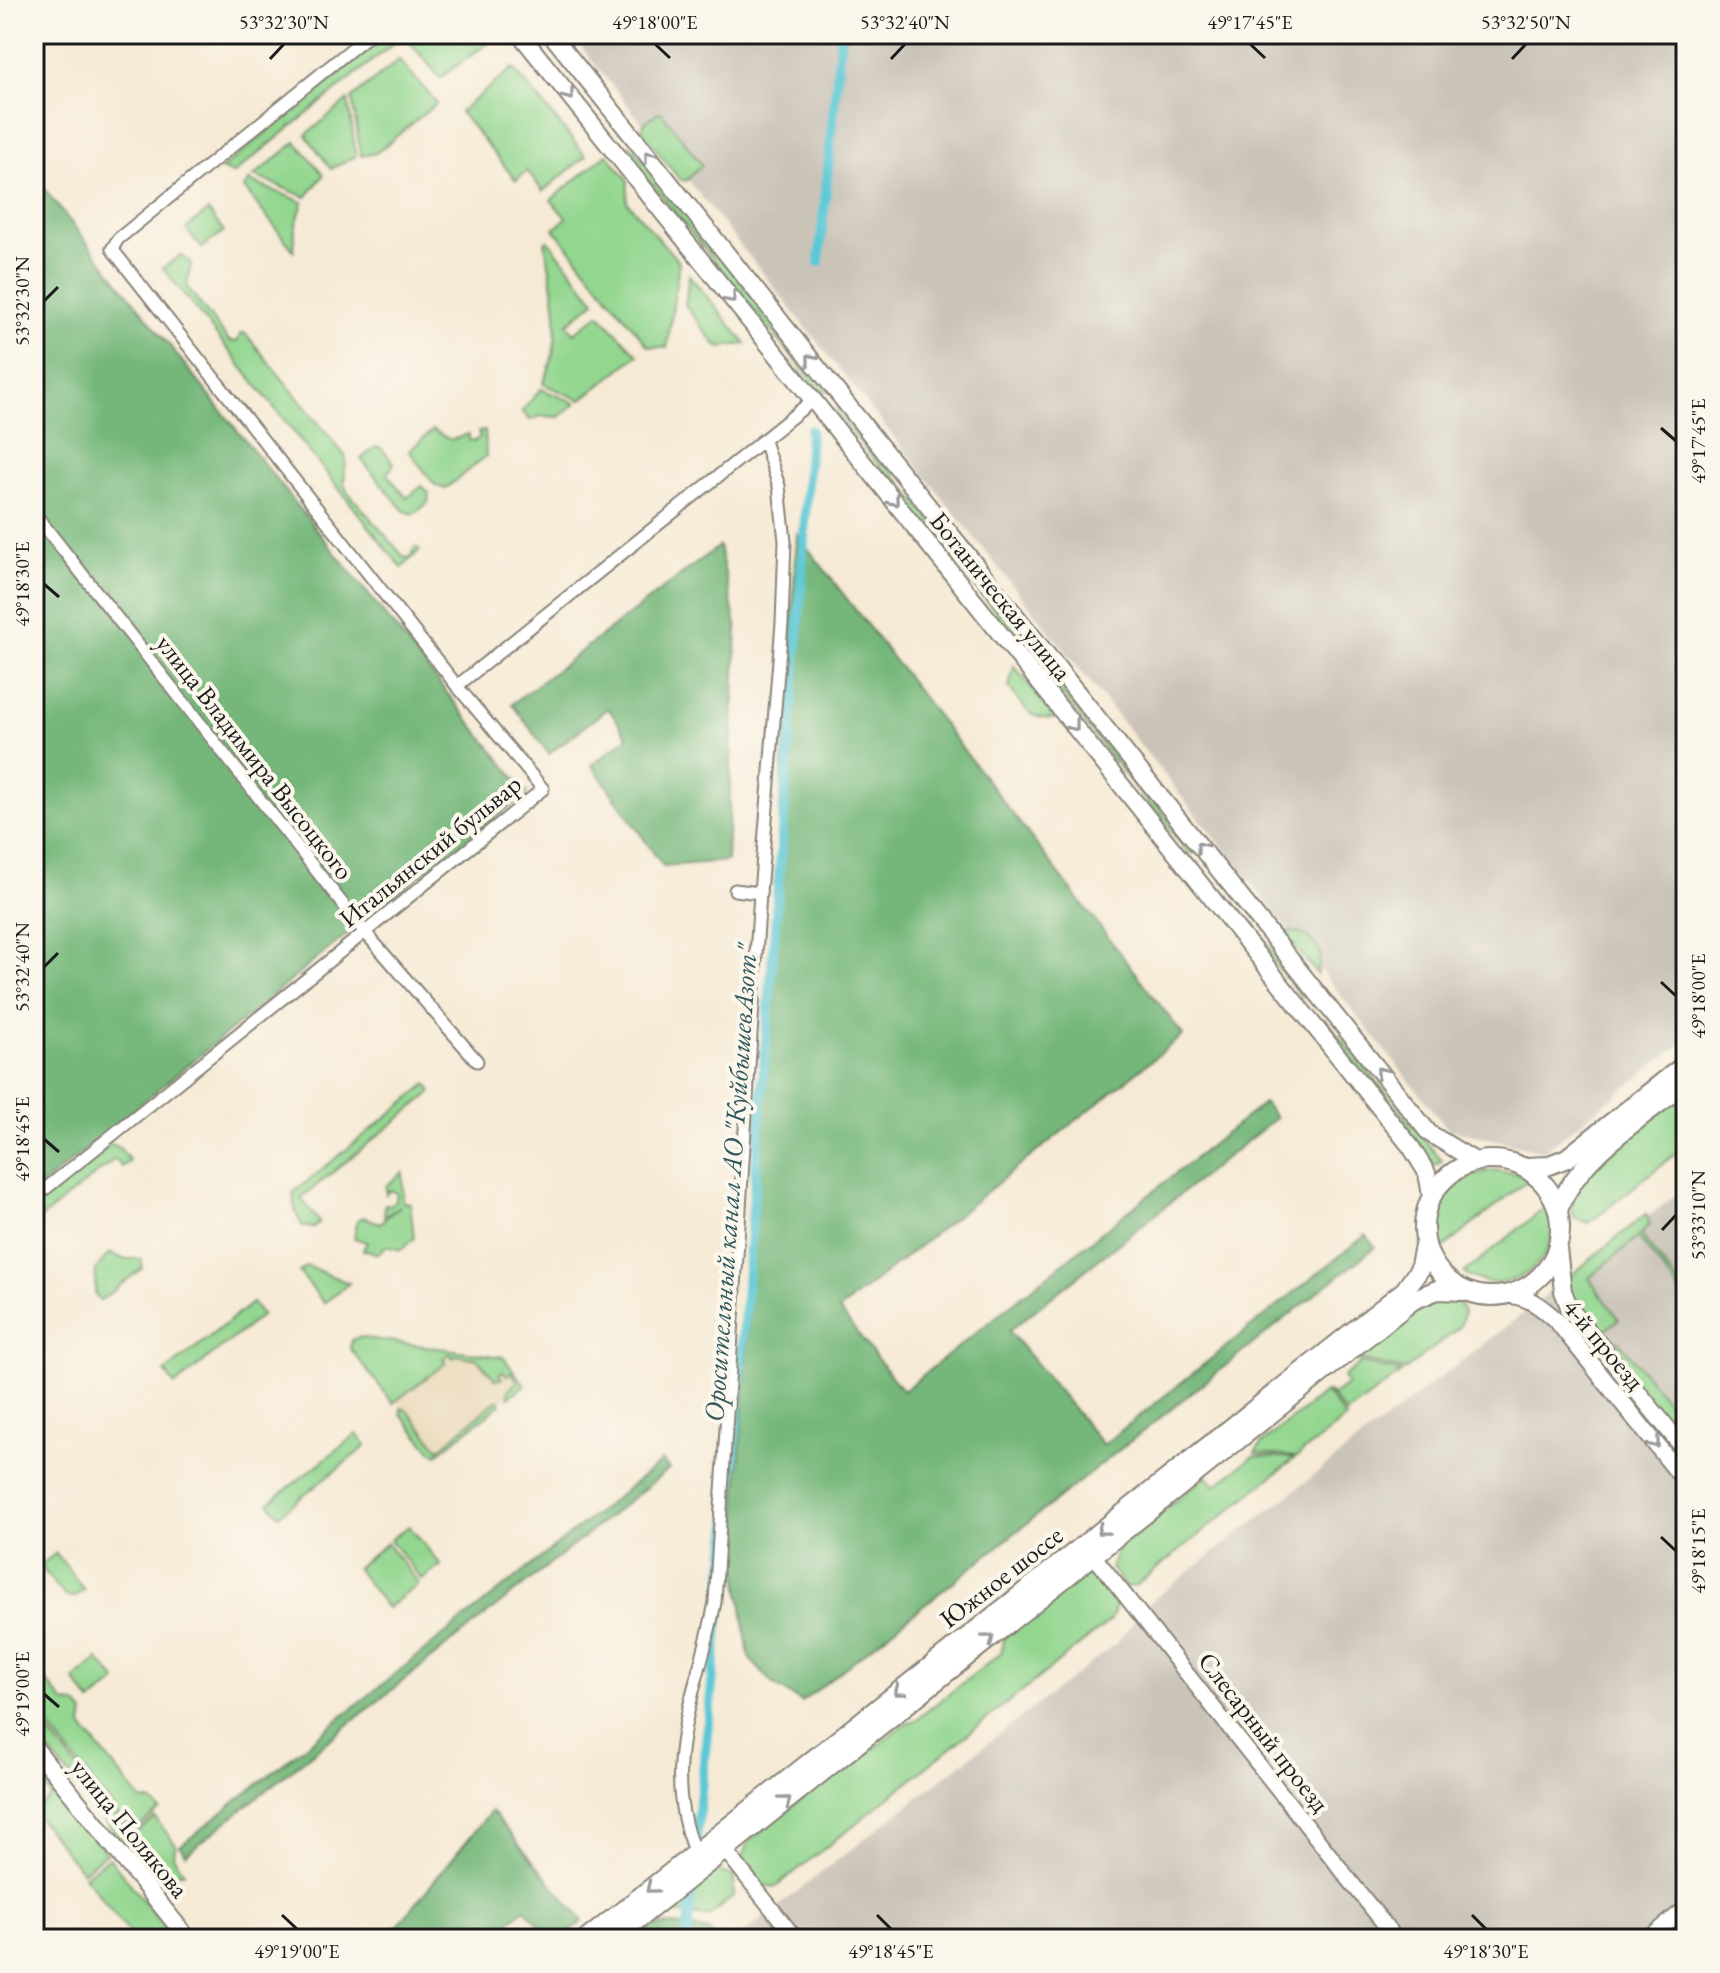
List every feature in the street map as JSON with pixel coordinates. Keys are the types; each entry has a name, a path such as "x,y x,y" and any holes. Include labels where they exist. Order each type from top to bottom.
{"main road":[{"name":"Ботаническая улица","path":"520,34 1411,1147 1427,1173 1431,1195"},
{"name":"Ботаническая улица","path":"551,34 1429,1133 1475,1161"},
{"path":"609,145 628,130"},
{"path":"817,405 839,395"},
{"path":"1201,884 1219,870"},
{"path":"1303,1012 1321,997"},
{"path":"1686,1064 1567,1158 1547,1166 1527,1167 1500,1160 1475,1161 1451,1173 1431,1195 1425,1241 1439,1271 1465,1291 1493,1296 1534,1281 1558,1249 1558,1210 1570,1182 1590,1160 1686,1082"},
{"path":"1527,1167 1542,1182 1558,1210"},
{"name":"Южное шоссе","path":"587,1939 1405,1290 1419,1270 1425,1241"},
{"name":"4-й проезд","path":"1558,1249 1563,1291 1570,1309 1686,1451"},
{"name":"Южное шоссе","path":"613,1939 1413,1300 1437,1290 1465,1291"},
{"name":"4-й проезд","path":"1504,1294 1519,1295 1535,1302 1558,1322 1686,1482"},
{"name":"улица Полякова","path":"34,1747 188,1939"}],"street":[{"path":"370,34 115,242 112,249 457,686 764,441 817,405"},
{"path":"695,1853 680,1813 680,1758 689,1698 715,1602 785,541 779,486 764,441"},
{"name":"улица Владимира Высоцкого","path":"34,513 364,931 477,1061"},
{"name":"Итальянский бульвар","path":"34,1198 543,789 457,686"},
{"path":"735,890 760,893"},
{"name":"Слесарный проезд","path":"1094,1556 1396,1939"},
{"path":"725,1850 796,1939"},
{"path":"1648,1939 1686,1908"}],"shaded area":[{"path":"571,34 1686,34 1686,1040 1544,1151 1448,1129"},
{"path":"1686,1187 1686,1939 736,1939 1118,1642 1144,1607"},
{"path":"363,1341 506,1360 524,1383 438,1452 354,1349"}],"green space":[{"path":"388,34 491,34 492,40 440,78 404,35 233,174 221,169"},
{"path":"399,60 437,103 376,153 361,156 352,98"},
{"path":"513,68 586,156 543,191 527,171 516,180 460,112"},
{"path":"348,100 356,156 331,169 306,135"},
{"path":"658,112 662,113 702,165 686,181 679,179 642,131 644,123"},
{"path":"296,142 324,175 306,197 254,176"},
{"path":"631,145 827,389 825,392 819,390 628,155 626,150"},
{"path":"607,154 628,180 627,202 679,262 667,348 648,346 554,229 566,218 551,200"},
{"path":"34,176 527,793 369,916 34,1192"},
{"path":"249,181 303,202 295,228 294,251 244,188"},
{"path":"208,211 224,231 202,248 186,229"},
{"path":"548,240 595,301 567,324 574,333 599,314 638,355 581,400 543,384 556,331 545,242"},
{"path":"181,255 191,263 187,287 229,341 237,342 241,333 246,334 346,457 344,484 347,491 404,557 410,558 416,547 420,550 402,568 163,268"},
{"path":"689,275 746,344 722,347 715,344 685,305"},
{"path":"541,389 576,403 559,417 541,416 530,420 522,411"},
{"path":"839,404 1195,853 1188,853 835,411"},
{"path":"433,430 450,440 469,434 469,440 475,441 480,437 478,432 485,431 486,456 445,489 435,485 409,451"},
{"path":"375,447 381,448 394,463 387,474 407,498 422,486 429,493 428,503 414,514 404,511 361,459"},
{"path":"797,534 1183,1035 839,1310 903,1391 1264,1103 1276,1118 1009,1331 1103,1445 1366,1235 1375,1247 802,1702 774,1685 749,1658 734,1551"},
{"path":"719,546 737,629 727,861 663,866 592,765 628,737 608,708 549,754 512,704"},
{"path":"1014,666 1057,718 1040,718 1028,712 1009,687"},
{"path":"1223,893 1228,894 1307,993 1305,997 1300,995 1223,899"},
{"path":"1283,931 1296,932 1314,943 1321,954 1317,974"},
{"path":"1325,1019 1442,1161 1436,1166 1324,1026"},
{"path":"427,1084 432,1092 301,1198 320,1223 313,1228 302,1226 295,1210 293,1193"},
{"path":"1686,1092 1686,1145 1589,1223 1574,1218 1569,1202 1584,1173"},
{"path":"111,1144 119,1147 130,1161 122,1167 115,1159 34,1224 34,1206"},
{"path":"1493,1170 1520,1174 1528,1180 1442,1249 1436,1222 1446,1198 1467,1179"},
{"path":"403,1172 403,1202 410,1203 414,1238 401,1250 386,1246 377,1254 363,1250 367,1242 354,1238 357,1220 364,1217 380,1223 400,1206 384,1217 385,1204 390,1205 396,1200 397,1193 390,1190 386,1194 386,1186"},
{"path":"1548,1205 1553,1224 1551,1242 1532,1270 1516,1279 1499,1283 1481,1281 1464,1273"},
{"path":"1646,1214 1650,1224 1641,1235 1686,1294 1686,1300 1638,1237 1589,1278 1619,1319 1600,1335 1573,1307 1565,1280"},
{"path":"109,1253 124,1259 142,1259 142,1268 100,1301 95,1295 96,1270"},
{"path":"307,1266 349,1283 324,1303 299,1272"},
{"path":"1433,1298 1452,1299 1459,1303 1464,1312 1460,1327 1405,1370 1355,1359 1417,1307"},
{"path":"252,1303 262,1315 175,1385 165,1372"},
{"path":"359,1337 503,1357 525,1385 509,1397 508,1390 518,1381 511,1372 507,1375 503,1371 499,1374 502,1379 496,1380 477,1359 456,1355 453,1358 449,1353 443,1359 446,1363 393,1403 350,1348 352,1340"},
{"path":"1618,1340 1686,1425 1686,1449 1609,1349"},
{"path":"1361,1363 1402,1372 1346,1414 1327,1391 1333,1395 1347,1384 1343,1377"},
{"path":"1325,1392 1346,1418 1297,1457 1255,1453 1262,1443"},
{"path":"498,1399 501,1404 437,1454 431,1451 401,1414 401,1408 407,1410 439,1449"},
{"path":"357,1434 366,1446 279,1515 269,1503"},
{"path":"1253,1456 1295,1458 1135,1586 1125,1587 1111,1568 1119,1546 1207,1476 1215,1486"},
{"path":"662,1461 669,1469 186,1854 180,1846"},
{"path":"409,1526 441,1565 422,1580 390,1540"},
{"path":"387,1543 419,1584 387,1608 356,1568"},
{"path":"56,1553 84,1590 75,1597 65,1596 40,1566"},
{"path":"1090,1573 1106,1581 1118,1599 1111,1620 776,1887 757,1884 741,1860 748,1842 862,1751 866,1755 903,1725 913,1722 1001,1653 1003,1640 1009,1632 1081,1574"},
{"path":"98,1659 117,1681 91,1702 74,1680"},
{"path":"34,1665 64,1703 76,1704 84,1713 82,1727 141,1800 153,1802 160,1810 132,1832 34,1708"},
{"path":"34,1713 130,1834 121,1841 34,1732"},
{"path":"42,1771 106,1853 82,1872 34,1812 51,1796 36,1775"},
{"path":"491,1811 583,1921 562,1939 552,1939 525,1909 488,1939 387,1939"},
{"path":"155,1818 176,1845 173,1856 184,1872 165,1873 149,1868 123,1843"},
{"path":"109,1857 174,1939 134,1939 84,1876"},
{"path":"716,1870 734,1877 734,1896 708,1917 663,1912"},
{"path":"676,1925 709,1931 715,1939 636,1939 650,1926"}],"waterway":[{"name":"Оросительный канал АО \"КуйбышевАзот\"","path":"819,262 841,34"},
{"name":"Оросительный канал АО \"КуйбышевАзот\"","path":"695,1849 727,1541 800,607 810,430"},
{"name":"Оросительный канал АО \"КуйбышевАзот\"","path":"687,1939 692,1877"}]}
